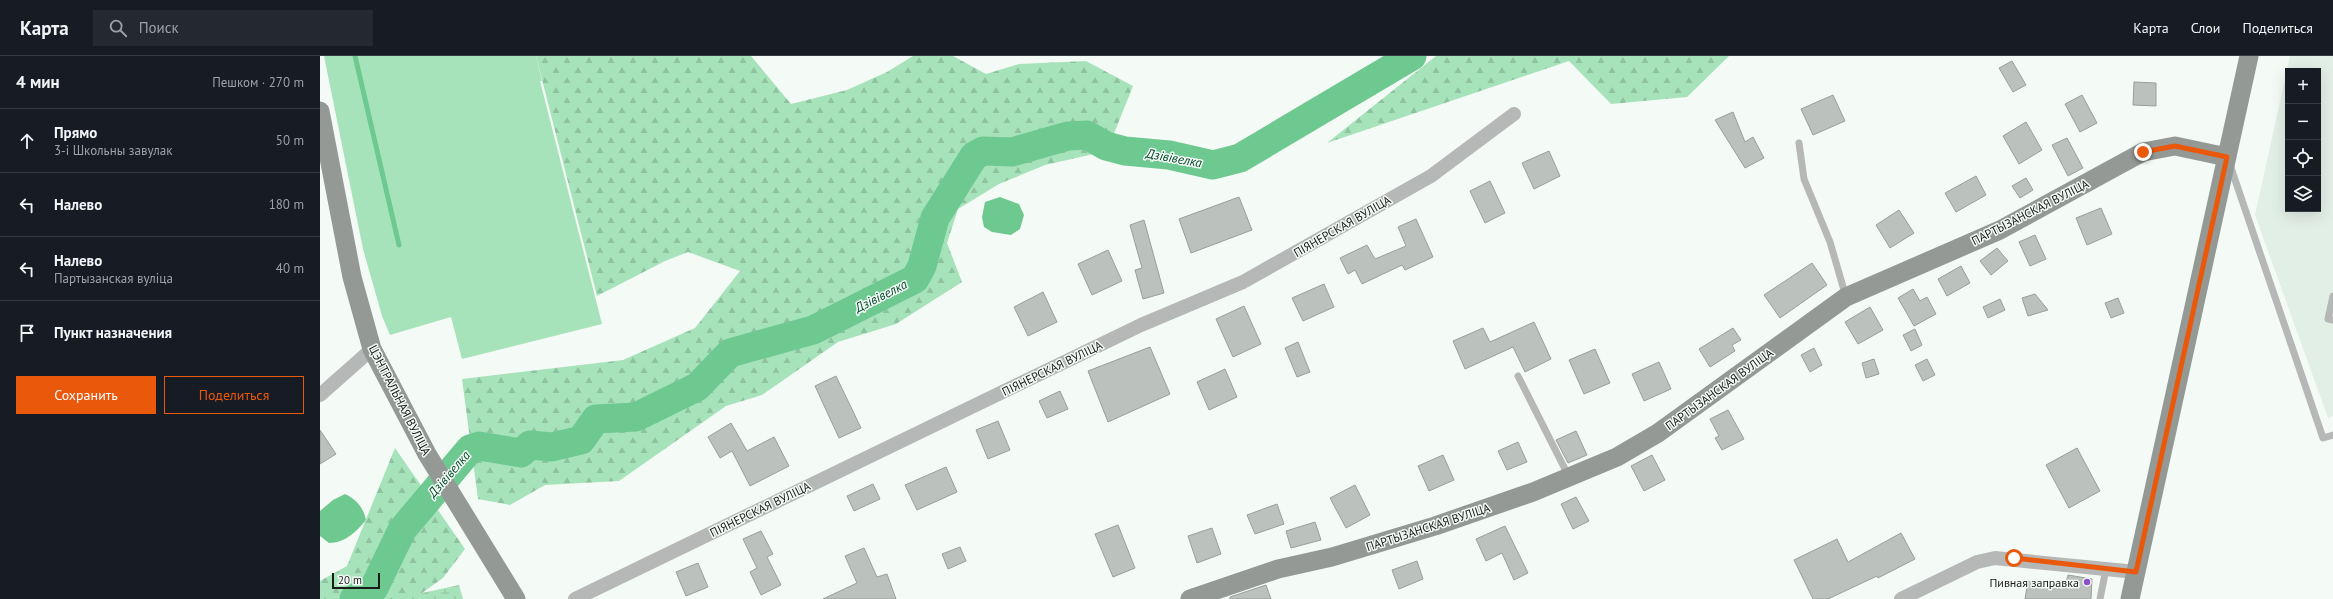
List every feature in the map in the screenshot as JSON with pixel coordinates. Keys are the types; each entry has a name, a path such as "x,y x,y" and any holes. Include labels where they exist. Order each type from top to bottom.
{"street":[{"path":"2130,599 2249,56"},
{"name":"ЦЭНТРАЛЬНАЯ ВУЛІЦА","path":"320,111 352,277 372,349 427,454 516,599"},
{"name":"ПІЯНЕРСКАЯ ВУЛІЦА","path":"575,599 1141,325 1243,282 1431,176 1514,114"},
{"name":"ПАРТЫЗАНСКАЯ ВУЛІЦА","path":"1190,599 1278,569 1332,557 1435,526 1533,492 1616,458 1658,433 1846,297 2000,230 2143,152 2175,146 2227,157"},
{"path":"320,395 372,349"},
{"path":"1901,599 1977,562 1995,558 2136,572"}],"lane":[{"path":"1799,144 1804,179 1830,242 1846,297"},
{"path":"2227,157 2323,438 2333,435"},
{"path":"2333,296 2328,320 2333,320"},
{"path":"1518,376 1569,477"},
{"path":"2100,599 2106,569"}],"shaded area":[{"path":"2290,56 2333,56 2333,416 2328,418 2255,215 2285,79 2285,212 2321,212 2321,68 2287,68"},
{"path":"1232,151 1252,151 1261,155 1258,163 1241,169 1229,170 1218,168 1213,165 1213,157"},
{"path":"1000,197 1019,204 1024,215 1020,229 1011,235 992,232 984,227 982,217 985,202"},
{"path":"345,494 359,504 366,520 350,536 335,543 329,543 320,536 320,511 333,500"}],"green space":[{"path":"324,56 536,56 542,81 540,81 602,324 462,359 451,317 390,335 382,316 363,249"},
{"path":"536,56 751,56 791,104 847,90 887,72 913,56 953,56 986,74 1019,64 1086,61 1133,86 1107,151 1045,165 999,184 958,209 947,243 962,282 896,324 838,342 762,395 726,406 619,481 545,485 510,505 478,499 462,379 623,360 695,328 740,271 688,252 665,261 597,296"},
{"path":"1436,56 1729,56 1687,97 1611,104 1569,61 1327,143"},
{"path":"395,448 465,549 443,578 422,593 419,599 320,599 320,581 347,566"},
{"path":"459,585 463,599 419,599 422,593"}],"building":[{"path":"2012,61 2026,85 2013,92 1999,68"},
{"path":"2134,82 2156,83 2156,106 2133,105"},
{"path":"1833,95 1845,121 1813,135 1801,109"},
{"path":"2082,95 2097,123 2080,132 2065,104"},
{"path":"1733,112 1745,142 1753,137 1764,158 1745,168 1715,120"},
{"path":"2026,122 2042,150 2019,164 2003,136"},
{"path":"2067,138 2083,168 2068,176 2052,145"},
{"path":"1549,151 1560,176 1534,189 1522,163"},
{"path":"1976,176 1986,195 1956,212 1945,193"},
{"path":"2026,178 2033,190 2020,198 2012,186"},
{"path":"1490,181 1505,213 1485,223 1470,191"},
{"path":"1239,197 1252,230 1191,253 1179,219"},
{"path":"2101,208 2112,234 2087,245 2076,218"},
{"path":"1899,210 1914,233 1890,248 1876,225"},
{"path":"1416,219 1433,257 1405,270 1402,265 1362,284 1355,270 1348,274 1340,258 1367,245 1375,259 1406,246 1398,227"},
{"path":"1144,220 1164,293 1143,299 1135,270 1142,268 1130,225"},
{"path":"2035,235 2046,259 2030,266 2019,242"},
{"path":"1997,248 2008,261 1991,275 1980,261"},
{"path":"1108,250 1122,281 1092,295 1078,264"},
{"path":"1812,263 1827,285 1780,318 1764,295"},
{"path":"1961,266 1970,283 1947,296 1938,279"},
{"path":"1324,284 1334,307 1303,321 1292,298"},
{"path":"1913,289 1920,301 1927,297 1936,314 1914,326 1898,298"},
{"path":"1043,292 1057,322 1028,336 1014,307"},
{"path":"2035,294 2048,310 2028,316 2022,298"},
{"path":"2118,298 2124,313 2111,318 2105,303"},
{"path":"2000,299 2005,310 1988,318 1983,307"},
{"path":"1244,306 1261,344 1233,357 1216,319"},
{"path":"1870,307 1883,330 1858,344 1845,322"},
{"path":"1534,322 1551,359 1525,372 1513,347 1465,369 1453,341 1483,328 1490,342"},
{"path":"1733,328 1741,340 1732,345 1735,351 1710,367 1699,349"},
{"path":"1915,329 1922,345 1911,351 1903,335"},
{"path":"1298,342 1310,372 1297,377 1285,348"},
{"path":"1150,347 1170,394 1108,422 1088,371"},
{"path":"1814,348 1822,365 1810,372 1801,355"},
{"path":"1595,349 1610,383 1584,394 1569,360"},
{"path":"1874,359 1879,374 1866,378 1862,363"},
{"path":"1927,359 1935,375 1923,381 1915,365"},
{"path":"1659,362 1671,389 1644,401 1632,374"},
{"path":"1225,369 1237,397 1209,410 1197,382"},
{"path":"836,376 861,428 839,438 815,386"},
{"path":"1060,391 1068,409 1047,418 1039,401"},
{"path":"1728,410 1744,439 1722,450 1715,438 1719,436 1710,419"},
{"path":"998,421 1010,450 988,459 976,430"},
{"path":"731,423 747,451 774,437 789,466 750,486 732,451 720,458 708,437"},
{"path":"320,430 336,454 320,464"},
{"path":"1576,431 1587,455 1568,463 1556,440"},
{"path":"1518,442 1527,462 1507,470 1498,451"},
{"path":"2077,448 2100,491 2069,508 2046,465"},
{"path":"1443,455 1454,480 1429,491 1418,466"},
{"path":"1652,455 1665,480 1644,491 1631,466"},
{"path":"946,467 957,492 917,510 905,485"},
{"path":"873,484 880,499 854,511 847,496"},
{"path":"1355,485 1370,515 1346,528 1330,498"},
{"path":"1576,497 1589,521 1573,529 1561,504"},
{"path":"1277,504 1284,524 1255,534 1247,515"},
{"path":"1315,522 1321,540 1291,548 1286,531"},
{"path":"1118,525 1135,568 1113,577 1095,534"},
{"path":"1505,526 1528,573 1514,580 1502,553 1486,561 1476,539"},
{"path":"1212,528 1221,554 1197,563 1188,536"},
{"path":"761,531 773,554 767,557 781,585 761,595 750,572 757,568 743,539"},
{"path":"1901,533 1915,559 1878,578 1877,576 1828,599 1813,599 1794,560 1837,539 1848,562"},
{"path":"960,547 966,561 948,569 942,554"},
{"path":"864,548 877,577 887,574 896,599 823,599 857,583 845,556"},
{"path":"1417,561 1423,579 1399,589 1392,570"},
{"path":"698,563 708,587 686,596 676,572"},
{"path":"2068,575 2092,579 2091,599 2025,599 2028,581 2065,588"},
{"path":"1266,585 1271,599 1230,599 1230,597"}],"waterway":[{"path":"355,56 399,245"},
{"name":"Дзівівелка","path":"354,599 374,588 402,530 470,449 479,446 521,453 530,445 552,447 581,440 596,419 636,417 697,387 730,353 813,330 915,279 922,266 935,218 974,156 983,151 1012,152 1068,136 1087,135 1106,146 1125,151 1169,155 1213,165 1240,158 1412,56"}],"place":[{"name":"Пивная заправка","path":"2087,582"}],"route":[{"path":"2014,558 2136,572 2227,157 2175,146 2143,152"}]}
